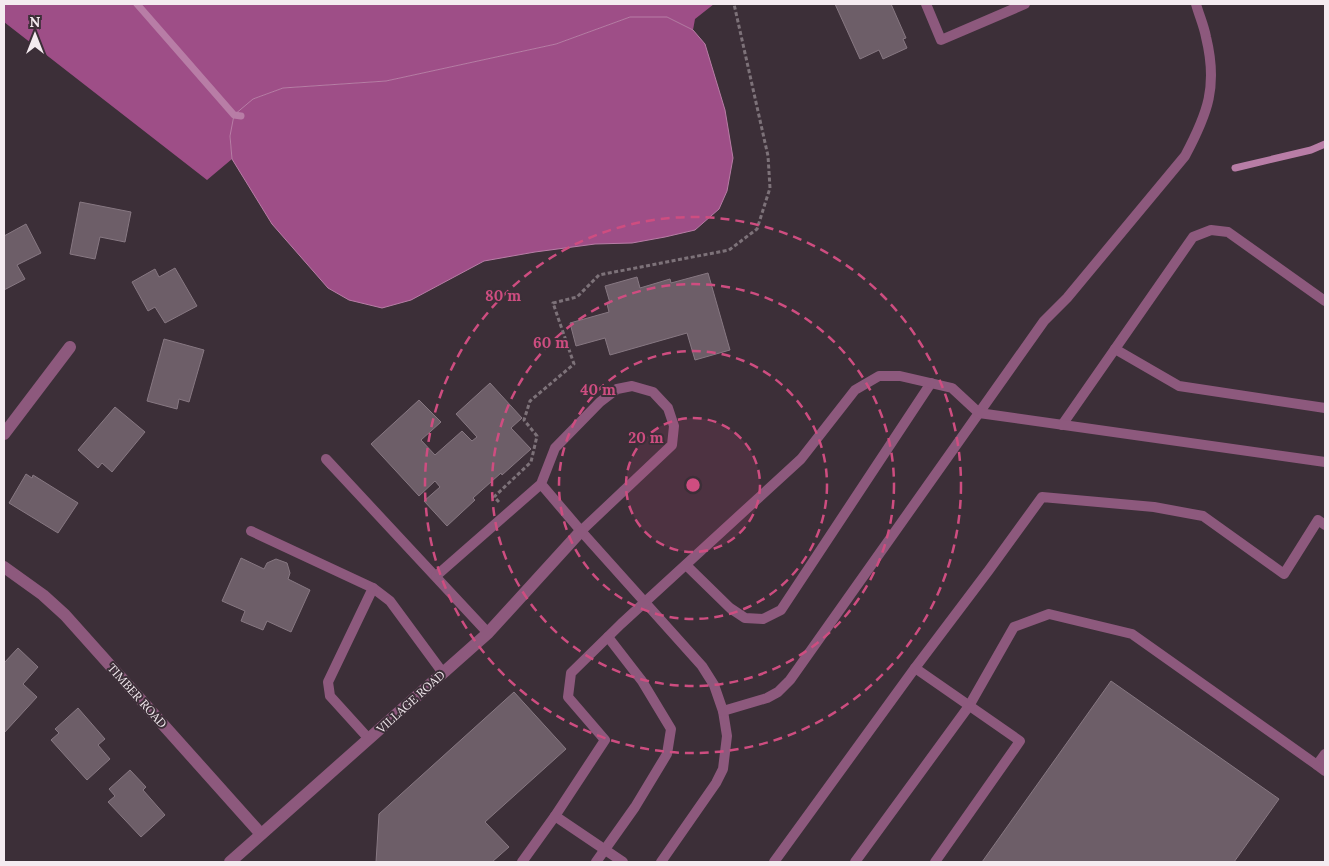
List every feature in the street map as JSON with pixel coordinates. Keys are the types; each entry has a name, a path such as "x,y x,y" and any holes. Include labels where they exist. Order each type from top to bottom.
{"street":[{"path":"4,434 70,347"},
{"name":"VILLAGE ROAD","path":"230,862 488,633 581,531"},
{"name":"TIMBER ROAD","path":"4,568 43,595 65,615 261,834"}],"lane":[{"path":"926,4 941,40 1025,4"},
{"path":"723,711 767,698 778,692 790,680 1044,321 1066,298 1185,156 1199,130 1208,104 1212,74 1206,36 1196,4"},
{"path":"1062,425 1192,237 1211,230 1228,232 1325,301"},
{"path":"1114,349 1178,386 1325,408"},
{"path":"522,862 605,740 568,697 571,673 645,602 801,459 855,390 879,376 900,376 952,388 979,413 1325,462"},
{"path":"686,565 730,608 745,618 763,619 781,610 931,383"},
{"path":"436,576 541,484 555,448 600,402 617,389 632,386 653,392 668,408 674,426 672,445 581,531"},
{"path":"326,459 488,633"},
{"path":"541,484 702,666 714,685 723,711 726,746 723,769 716,783 661,862"},
{"path":"774,862 914,668 1042,497 1154,507 1203,516 1284,574 1318,520 1325,525"},
{"path":"251,531 373,588 390,601 443,673"},
{"path":"369,739 330,696 328,682 373,588"},
{"path":"855,862 969,706 1014,627 1049,614 1132,634 1321,768 1325,754"},
{"path":"596,862 634,807 667,754 670,729 642,681 608,637"},
{"path":"914,668 1020,740 935,862"},
{"path":"555,816 623,862"}],"path":[{"path":"508,513 494,497 530,462 537,436 524,420 530,401 574,364 553,303 577,297 598,275 728,250 757,229 770,188 768,156 734,4"}],"shaded area":[{"path":"4,4 714,4 695,19 693,30 667,17 630,17 556,44 386,81 283,88 253,99 230,136 232,159 207,180 4,22"},
{"path":"630,17 667,17 693,30 705,44 725,110 733,158 727,191 719,209 695,230 632,243 595,244 484,261 411,300 382,308 349,300 328,288 272,224 232,159 230,136 234,115 253,99 283,88 386,81 556,44"}],"building":[{"path":"835,4 891,4 906,38 903,39 907,48 883,59 879,50 860,59"},
{"path":"80,202 131,212 125,242 100,237 95,259 70,254"},
{"path":"26,224 41,253 17,265 25,279 4,290 4,236"},
{"path":"175,268 197,306 165,323 155,307 148,311 132,282 155,269 159,277"},
{"path":"708,273 730,350 695,360 687,333 610,355 605,338 576,346 570,323 609,312 607,304 610,303 605,286 637,277 640,288 670,279 671,283"},
{"path":"164,339 204,350 189,402 179,399 177,409 147,401"},
{"path":"490,383 522,418 511,428 531,449 473,498 475,500 447,526 424,501 440,487 435,481 419,496 371,444 419,400 441,422 421,440 435,455 462,431 472,441 477,437 456,414"},
{"path":"115,407 145,432 112,472 102,463 98,468 78,450"},
{"path":"26,474 32,478 33,475 78,503 58,533 9,503"},
{"path":"241,558 264,569 267,563 276,559 287,563 290,573 288,579 310,590 291,632 267,621 263,630 241,621 245,611 222,601"},
{"path":"18,648 38,667 23,684 37,697 4,733 4,663"},
{"path":"1111,681 1279,799 1234,862 982,862"},
{"path":"514,692 566,749 485,822 509,847 492,862 376,862 379,814"},
{"path":"78,708 105,739 98,745 110,759 87,780 51,740 59,733 55,729"},
{"path":"130,770 146,787 143,790 165,815 141,837 108,802 115,796 109,789"}],"waterway":[{"path":"137,4 234,115 241,116"},
{"path":"1235,168 1311,150 1325,144"}]}
